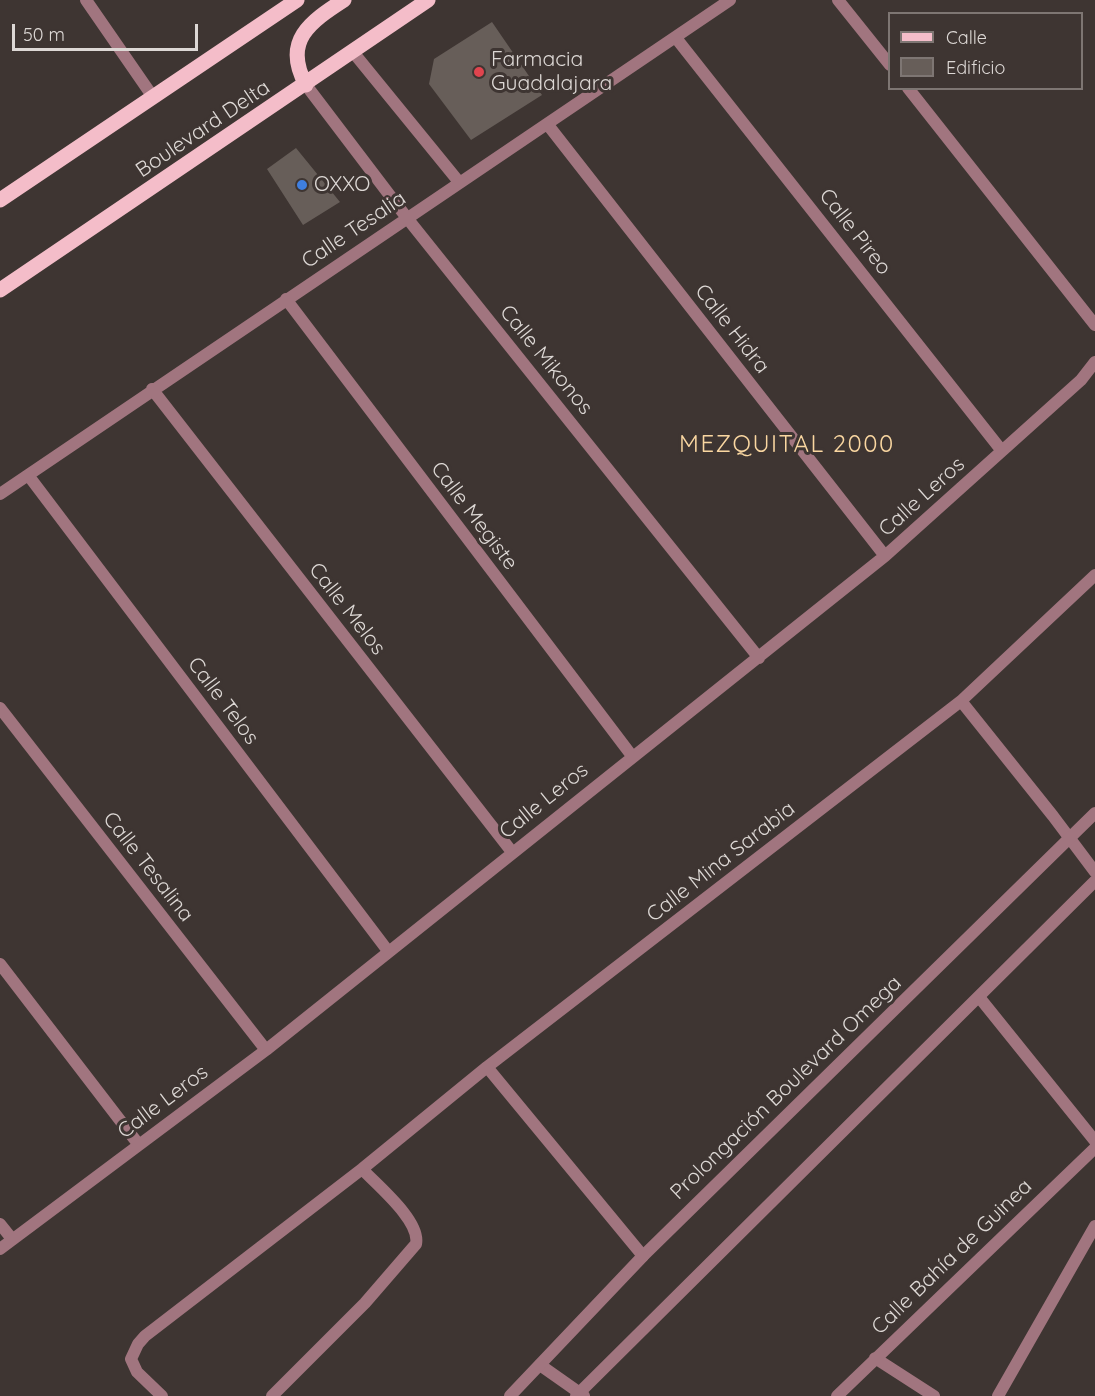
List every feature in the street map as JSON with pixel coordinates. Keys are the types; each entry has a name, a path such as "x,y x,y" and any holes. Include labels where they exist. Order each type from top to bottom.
{"main road":[{"path":"0,200 297,0"},
{"path":"306,85 298,71 296,54 301,36 315,19 344,0"},
{"name":"Boulevard Delta","path":"0,290 306,85 428,0"}],"street":[{"path":"86,0 153,97"},
{"name":"Calle Tesalia","path":"0,494 730,0"},
{"path":"838,0 888,62"},
{"name":"Calle Pireo","path":"676,38 1002,450"},
{"path":"353,52 459,182"},
{"name":"Calle Mikonos","path":"306,85 407,218 759,658"},
{"path":"910,90 1095,325"},
{"name":"Calle Hidra","path":"548,125 885,556"},
{"name":"Calle Megiste","path":"285,299 632,756"},
{"name":"Calle Leros","path":"0,1249 266,1050 885,556 949,501 1081,380 1095,362"},
{"name":"Calle Melos","path":"152,389 512,852"},
{"name":"Calle Telos","path":"28,475 388,951"},
{"name":"Calle Mina Sarabia","path":"162,1396 133,1366 131,1359 138,1344 362,1169 487,1067 961,701 1095,575"},
{"path":"961,701 1095,872"},
{"name":"Calle Tesalina","path":"0,708 266,1050"},
{"name":"Prolongación Boulevard Omega","path":"510,1396 643,1256 1095,813"},
{"path":"540,1365 580,1395 1095,881"},
{"path":"0,963 139,1145"},
{"path":"979,998 1095,1141"},
{"path":"487,1067 643,1256"},
{"name":"Calle Bahía de Guinea","path":"837,1396 1095,1148"},
{"path":"272,1396 365,1304 416,1244 417,1236 410,1221 362,1169"},
{"path":"0,1224 12,1239"},
{"path":"998,1396 1095,1226"},
{"path":"874,1358 934,1396"}],"building":[{"name":"Farmacia Guadalajara","path":"492,22 542,95 471,140 429,84 434,59"},
{"name":"OXXO","path":"296,148 340,202 303,225 267,169"}],"place":[{"name":"Farmacia Guadalajara","path":"479,72"},
{"name":"OXXO","path":"302,185"}],"district":[{"name":"MEZQUITAL 2000","path":"787,445"}]}
